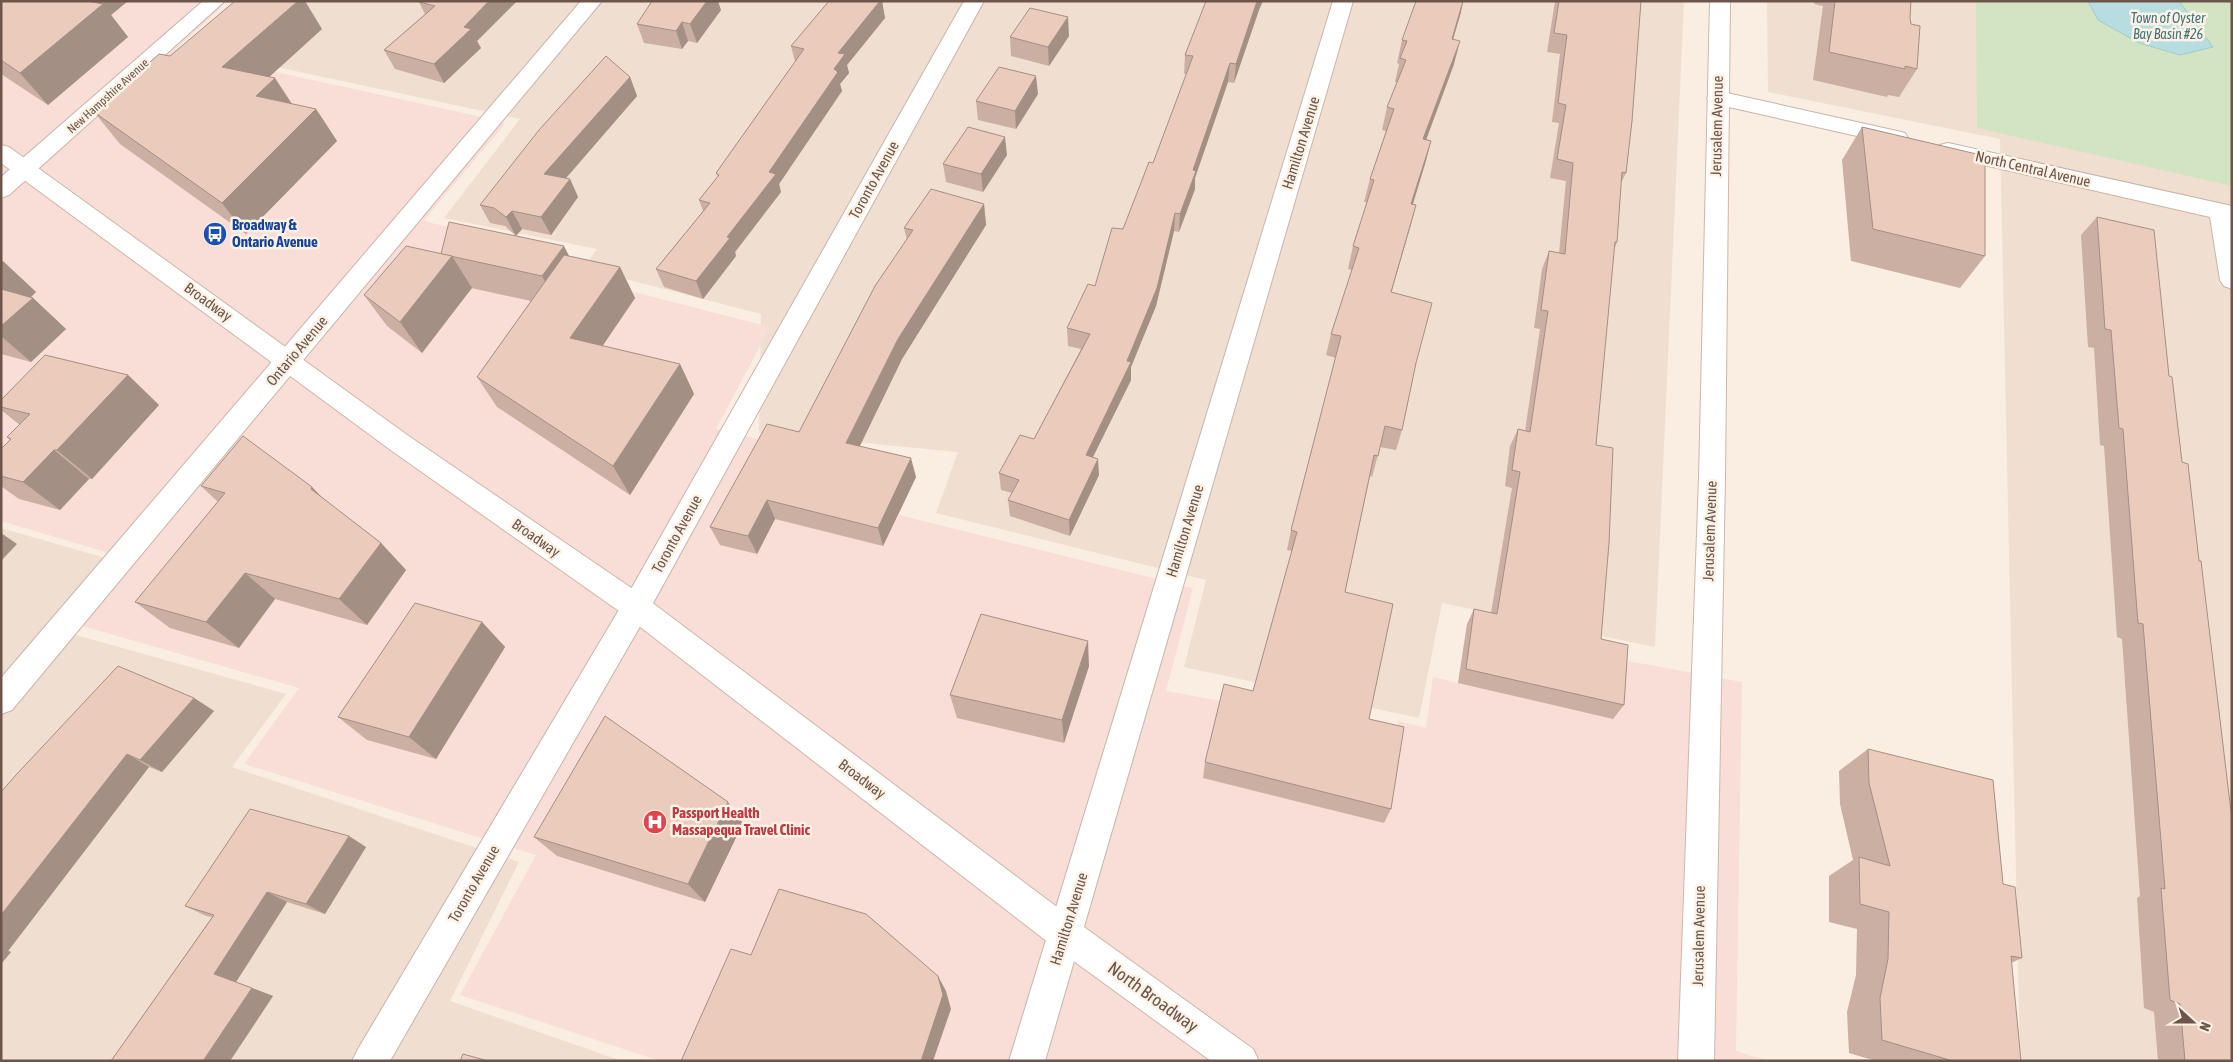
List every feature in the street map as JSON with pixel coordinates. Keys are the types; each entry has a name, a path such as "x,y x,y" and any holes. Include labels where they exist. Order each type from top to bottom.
{"street":[{"name":"New Hampshire Avenue","path":"1,190 214,1"},
{"name":"Ontario Avenue","path":"1,700 592,1"},
{"name":"Toronto Avenue","path":"370,1061 636,607 974,1"},
{"name":"Hamilton Avenue","path":"1027,1061 1343,1"},
{"name":"Jerusalem Avenue","path":"1696,1061 1712,469 1720,1"},
{"name":"North Central Avenue","path":"1718,98 2226,212"},
{"name":"Broadway","path":"1,152 401,444 636,607 1065,934"},
{"path":"2226,212 2232,280"},
{"name":"North Broadway","path":"1065,934 1240,1061"}],"shaded area":[{"path":"1,1 188,1 222,7 175,50 482,117 505,124 424,220 546,247 580,278 770,327 716,429 916,477 899,515 1193,588 1166,691 1221,701 1396,743 1398,721 1426,728 1433,677 1458,683 1467,624 1617,659 1742,682 1736,1051 1769,1061 660,1061 460,995 536,855 244,764 299,688 79,625 133,560 1,521"},
{"path":"215,1 1684,1 1655,647 1442,603 1419,718 1184,667 1206,580 936,513 958,452 759,433 761,314 583,268 597,249 444,218 520,119 192,49 240,5"},
{"path":"1767,1 2232,1 2232,1061 2020,1061 2000,139 1768,92"},
{"path":"1,528 126,564 69,633 286,694 232,767 519,862 450,1001 622,1061 1,1061"}],"green space":[{"path":"1976,1 2232,1 2232,186 1977,128"}],"water":[{"name":"Town of Oyster Bay Basin #26","path":"2088,1 2179,1 2213,47 2180,55 2139,43 2098,20"}],"building":[{"path":"1,1 88,1 103,4 20,73 1,60"},
{"path":"235,1 298,1 222,67 275,78 256,96 316,109 222,203 94,112 159,54 170,56"},
{"path":"420,1 489,1 464,27 471,29 434,64 384,50 435,6"},
{"path":"652,1 707,1 690,24 682,22 676,31 637,24"},
{"path":"829,1 880,1 838,53 845,54 834,69 838,72 769,172 776,174 727,237 730,238 696,281 656,269 710,203 699,200 719,175 716,173 804,49 791,46"},
{"path":"1206,1 1257,1 1236,64 1230,63 1193,170 1196,171 1180,214 1175,213 1157,288 1127,361 1131,362 1086,455 1098,459 1069,520 1008,500 1019,480 999,473 1020,435 1034,439 1090,334 1067,328 1088,284 1095,286 1112,228 1123,229 1149,162 1153,163 1193,56 1185,55"},
{"path":"1416,1 1463,1 1452,39 1460,41 1423,139 1431,141 1411,204 1416,205 1391,292 1432,303 1416,363 1402,430 1385,426 1378,456 1374,455 1345,592 1393,604 1369,719 1404,727 1391,809 1205,762 1224,684 1253,691 1297,532 1291,530 1341,336 1331,334 1359,248 1353,246 1374,180 1370,179 1394,109 1387,107 1406,60 1400,58 1407,41 1402,40"},
{"path":"1559,1 1641,1 1632,121 1626,173 1622,172 1617,242 1615,242 1596,445 1613,448 1609,543 1601,639 1628,645 1624,705 1466,669 1474,609 1497,614 1520,472 1512,470 1518,429 1530,432 1548,311 1541,310 1549,251 1565,254 1573,163 1557,159 1566,105 1558,103 1567,35 1554,33"},
{"path":"1835,1 1911,1 1911,24 1920,26 1917,69 1905,66 1905,69 1829,52"},
{"path":"1030,8 1068,17 1048,47 1010,37"},
{"path":"606,56 630,77 544,174 570,179 541,217 512,211 506,217 494,208 480,205 539,130"},
{"path":"999,67 1036,76 1015,111 976,101"},
{"path":"968,127 1005,137 981,174 943,164"},
{"path":"1862,127 1985,156 1985,256 1873,229"},
{"path":"931,189 984,204 898,339 846,443 911,458 878,528 767,500 748,536 710,527 767,424 799,432 875,286 913,230 904,228"},
{"path":"2097,217 2154,230 2169,376 2172,377 2182,462 2188,464 2232,820 2232,1061 2185,1061 2180,1004 2170,1000 2161,888 2165,889 2143,624 2138,623 2123,429 2119,428 2111,330 2105,329"},
{"path":"449,222 564,246 542,276 441,254"},
{"path":"406,246 452,256 400,322 364,295"},
{"path":"564,255 620,267 570,338 680,364 613,466 477,377"},
{"path":"1,289 33,298 1,326"},
{"path":"45,355 128,375 57,450 54,450 23,482 1,476 1,449 11,439 7,437 30,414 1,407 1,400"},
{"path":"243,436 312,487 311,489 381,543 339,599 245,573 206,622 135,602 225,493 201,486"},
{"path":"415,603 482,622 409,737 338,717"},
{"path":"981,614 1088,641 1062,720 950,695"},
{"path":"118,666 194,698 140,760 127,754 1,915 1,792"},
{"path":"605,716 728,802 688,884 534,837"},
{"path":"1868,749 1993,780 2003,884 2015,887 2022,958 2011,956 2021,1061 1953,1061 1882,1040 1880,998 1888,959 1889,912 1860,904 1859,857 1890,866 1869,783"},
{"path":"250,809 349,836 306,904 267,892 214,974 252,988 203,1061 111,1061 214,915 185,906"},
{"path":"779,889 866,914 938,976 943,995 921,1061 681,1061 731,949 751,955"},
{"path":"463,1054 488,1061 460,1061"}],"place":[{"name":"Broadway & Ontario Avenue","path":"215,234"},
{"name":"Passport Health Massapequa Travel Clinic","path":"655,822"}]}
